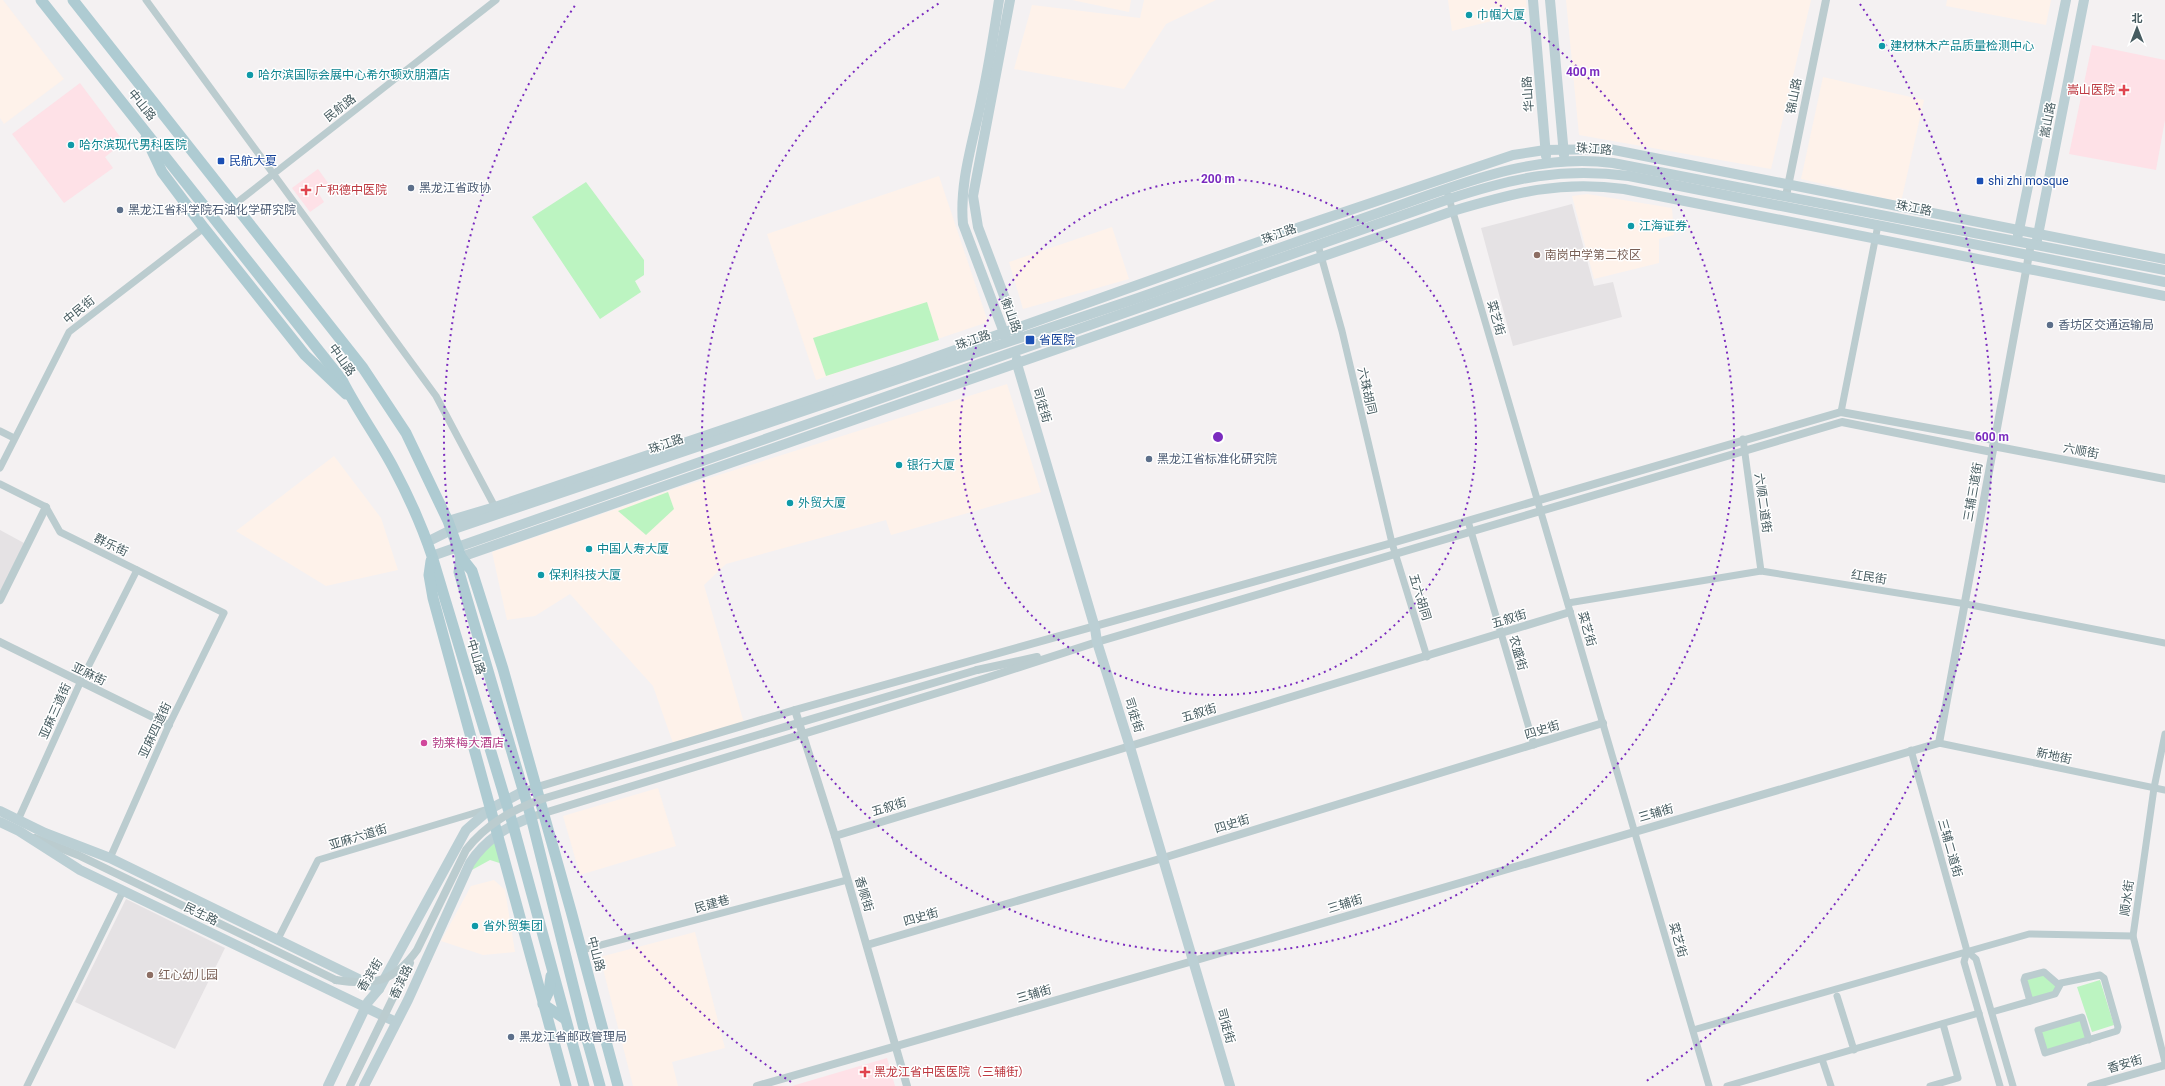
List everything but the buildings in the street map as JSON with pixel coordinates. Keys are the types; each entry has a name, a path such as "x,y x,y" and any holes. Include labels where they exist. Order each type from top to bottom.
{"main road":[{"name":"中山路","path":"41,0 342,380 353,402 393,466 432,556 513,825"},
{"name":"中山路","path":"74,0 363,368 406,433 449,526 461,557 472,571 582,950 618,1086"},
{"name":"衡山路","path":"999,0 982,97 962,189 961,207 963,224 1006,337 1017,352"},
{"name":"衡山路","path":"1010,0 973,196 978,227 1018,333 1017,352"},
{"name":"华山路","path":"1533,0 1549,187"},
{"path":"1550,0 1568,185"},
{"name":"嵩山路","path":"2017,242 2066,0"},
{"name":"嵩山路","path":"2034,245 2038,233 2084,0"},
{"path":"140,124 162,172 204,228 305,355 353,402"},
{"name":"珠江路","path":"1018,333 1442,178 1513,154 1545,150 1609,148 2165,259"},
{"name":"珠江路","path":"432,556 457,546 1017,352 1318,245 1506,170 1546,163 1592,160 1613,163 2165,270"},
{"name":"珠江路","path":"427,542 449,526 495,507 1018,333 1448,194 1548,174 1566,172 1597,172 1629,176 2165,282"},
{"path":"461,557 1453,211 1507,196 1549,187 1592,185 1624,189 2165,296"},
{"name":"珠江路","path":"449,526 1006,337"},
{"name":"司徒街","path":"1017,352 1017,364 1095,628 1096,642 1130,747 1230,1086"},
{"path":"432,556 429,575 434,598 566,1086"},
{"name":"中山路","path":"461,557 459,572 531,817 583,1025 600,1086"},
{"name":"香滨街","path":"328,1086 365,1008 379,989 466,830 490,808 506,799 524,792"},
{"name":"民生路","path":"0,811 45,833 110,858 379,989"},
{"name":"香滨路","path":"364,1086 408,1000 458,887 474,856 497,834 531,817"},
{"name":"民生路","path":"0,822 19,832 80,870 396,1022"},
{"path":"513,825 551,970 584,1086"},
{"path":"543,1004 549,991 551,970"},
{"path":"583,1025 592,989"},
{"path":"543,1004 565,1019"}],"street":[{"path":"146,0 436,396 495,507"},
{"name":"民航路","path":"235,204 488,3 496,0"},
{"name":"锦山路","path":"1786,196 1826,0"},
{"name":"菜艺街","path":"1442,178 1538,500 1709,1086"},
{"path":"1841,412 1878,225"},
{"name":"中民街","path":"0,468 69,332 204,228"},
{"name":"六珠胡同","path":"1318,245 1343,339 1392,543"},
{"name":"三辅三道街","path":"1939,744 1966,604 1993,446 2030,255 2034,245"},
{"path":"524,792 795,710 1095,628 1468,521 1743,439 1841,412 1993,446"},
{"path":"531,817 983,679 1096,642 1842,422 1993,446"},
{"path":"0,432 14,438"},
{"name":"六顺二道街","path":"1743,439 1761,571"},
{"name":"六顺街","path":"1993,446 2165,479"},
{"path":"0,484 46,507 0,600"},
{"name":"群乐街","path":"46,507 60,532 224,613"},
{"name":"农盛街","path":"1468,521 1534,745"},
{"name":"五六胡同","path":"1392,543 1427,657"},
{"name":"亚麻三道街","path":"18,820 80,683 137,570"},
{"name":"红民街","path":"1568,603 1761,571 1966,604 2165,643"},
{"name":"五叙街","path":"835,836 1427,657 1570,612"},
{"name":"亚麻四道街","path":"110,858 168,725 224,613"},
{"name":"亚麻街","path":"0,642 80,683 168,725"},
{"path":"350,1086 466,850 474,840 502,816 542,799 977,670 1080,647"},
{"name":"香顺街","path":"795,710 835,836 907,1086"},
{"name":"四史街","path":"867,945 1163,858 1603,723"},
{"name":"顺水街","path":"2165,734 2154,788 2133,936 2165,1064"},
{"name":"三辅街","path":"757,1086 1193,962 1911,750 1939,744"},
{"name":"新地街","path":"1939,744 2165,790"},
{"name":"三辅二道街","path":"1911,750 1967,951 1964,962 2000,1086"},
{"name":"亚麻六道街","path":"278,939 318,860 490,808"},
{"path":"19,832 78,855 336,980 363,984 377,982 399,971 417,950"},
{"name":"民建巷","path":"582,950 847,880"},
{"path":"27,1086 123,891"},
{"path":"1693,1030 2029,934 2133,936"},
{"name":"三辅二道街","path":"1967,951 1976,959 2013,1086"},
{"path":"2030,1002 2024,980 2025,977 2044,972 2059,985"},
{"path":"2059,985 2098,975 2104,978 2118,1029 2115,1032 2089,1040 2045,1053 2038,1030 2082,1017 2089,1040"},
{"path":"1992,1012 2055,994 2059,985"},
{"path":"1837,996 1854,1050"},
{"path":"1727,1086 1979,1013"},
{"path":"1930,1086 1958,1078 1943,1024"},
{"path":"1822,1059 1831,1086"},
{"name":"香安街","path":"2091,1086 2165,1064"}],"shaded area":[{"path":"0,0 3,0 64,79 4,124 0,118"},
{"path":"1072,0 1131,0 1129,12"},
{"path":"1144,0 1216,0 1166,24 1124,89 1014,69 1032,5 1140,18"},
{"path":"1448,0 1526,0 1527,12 1452,31"},
{"path":"1566,0 1811,0 1771,169 1579,135"},
{"path":"1947,0 2051,0 2046,25 1946,6"},
{"name":"嵩山医院","path":"2092,45 2165,60 2165,120 2156,170 2069,154"},
{"path":"1823,77 1924,100 1901,202 1801,179"},
{"path":"80,83 124,142 105,157 113,168 64,203 12,134"},
{"name":"广积德中医院","path":"318,169 328,183 317,191 324,202 310,212 292,188"},
{"path":"939,176 988,322 816,380 767,234"},
{"path":"1587,194 1672,208 1674,235 1659,239 1659,263 1594,279 1572,196"},
{"name":"南岗中学第二校区","path":"1572,204 1594,286 1613,282 1622,317 1513,346 1481,228"},
{"path":"1112,227 1129,279 1023,309 1009,262"},
{"path":"1007,384 1041,492 891,535 886,520 726,564 704,585 744,723 673,743 653,686 570,594 535,616 507,620 492,552 671,490"},
{"path":"334,456 381,518 398,570 326,586 236,531"},
{"path":"0,530 24,543 0,593"},
{"path":"658,788 676,846 580,875 563,816"},
{"path":"494,880 505,890 515,952 483,955 441,941 471,886"},
{"name":"红心幼儿园","path":"126,899 225,948 175,1049 75,1002"},
{"path":"695,932 725,1048 672,1062 678,1086 633,1086 600,957"},
{"name":"黑龙江省中医医院（三辅街）","path":"887,1058 895,1086 792,1086"}],"green space":[{"path":"586,182 644,260 644,275 635,281 641,292 600,319 532,217"},
{"path":"927,302 939,340 826,376 813,338"},
{"path":"668,492 674,509 646,535 618,511"},
{"path":"500,836 509,866 490,860 470,871 470,864"},
{"path":"2042,972 2059,985 2057,992 2030,1001 2024,978"},
{"path":"2100,980 2114,1025 2092,1032 2077,987"},
{"path":"2082,1017 2089,1040 2045,1053 2038,1030"}],"place":[{"name":"巾帼大厦","path":"1469,15"},
{"name":"建材林木产品质量检测中心","path":"1882,46"},
{"name":"哈尔滨国际会展中心希尔顿欢朋酒店","path":"250,75"},
{"name":"嵩山医院","path":"2124,90"},
{"name":"哈尔滨现代男科医院","path":"71,145"},
{"name":"民航大夏","path":"221,161"},
{"name":"shi zhi mosque","path":"1980,181"},
{"name":"黑龙江省政协","path":"411,188"},
{"name":"广积德中医院","path":"306,190"},
{"name":"黑龙江省科学院石油化学研究院","path":"120,210"},
{"name":"江海证券","path":"1631,226"},
{"name":"南岗中学第二校区","path":"1537,255"},
{"name":"香坊区交通运输局","path":"2050,325"},
{"name":"省医院","path":"1030,340"},
{"name":"黑龙江省标准化研究院","path":"1149,459"},
{"name":"银行大厦","path":"899,465"},
{"name":"外贸大厦","path":"790,503"},
{"name":"中国人寿大厦","path":"589,549"},
{"name":"保利科技大厦","path":"541,575"},
{"name":"勃莱梅大酒店","path":"424,743"},
{"name":"省外贸集团","path":"475,926"},
{"name":"红心幼儿园","path":"150,975"},
{"name":"黑龙江省邮政管理局","path":"511,1037"},
{"name":"黑龙江省中医医院（三辅街）","path":"865,1072"}]}
